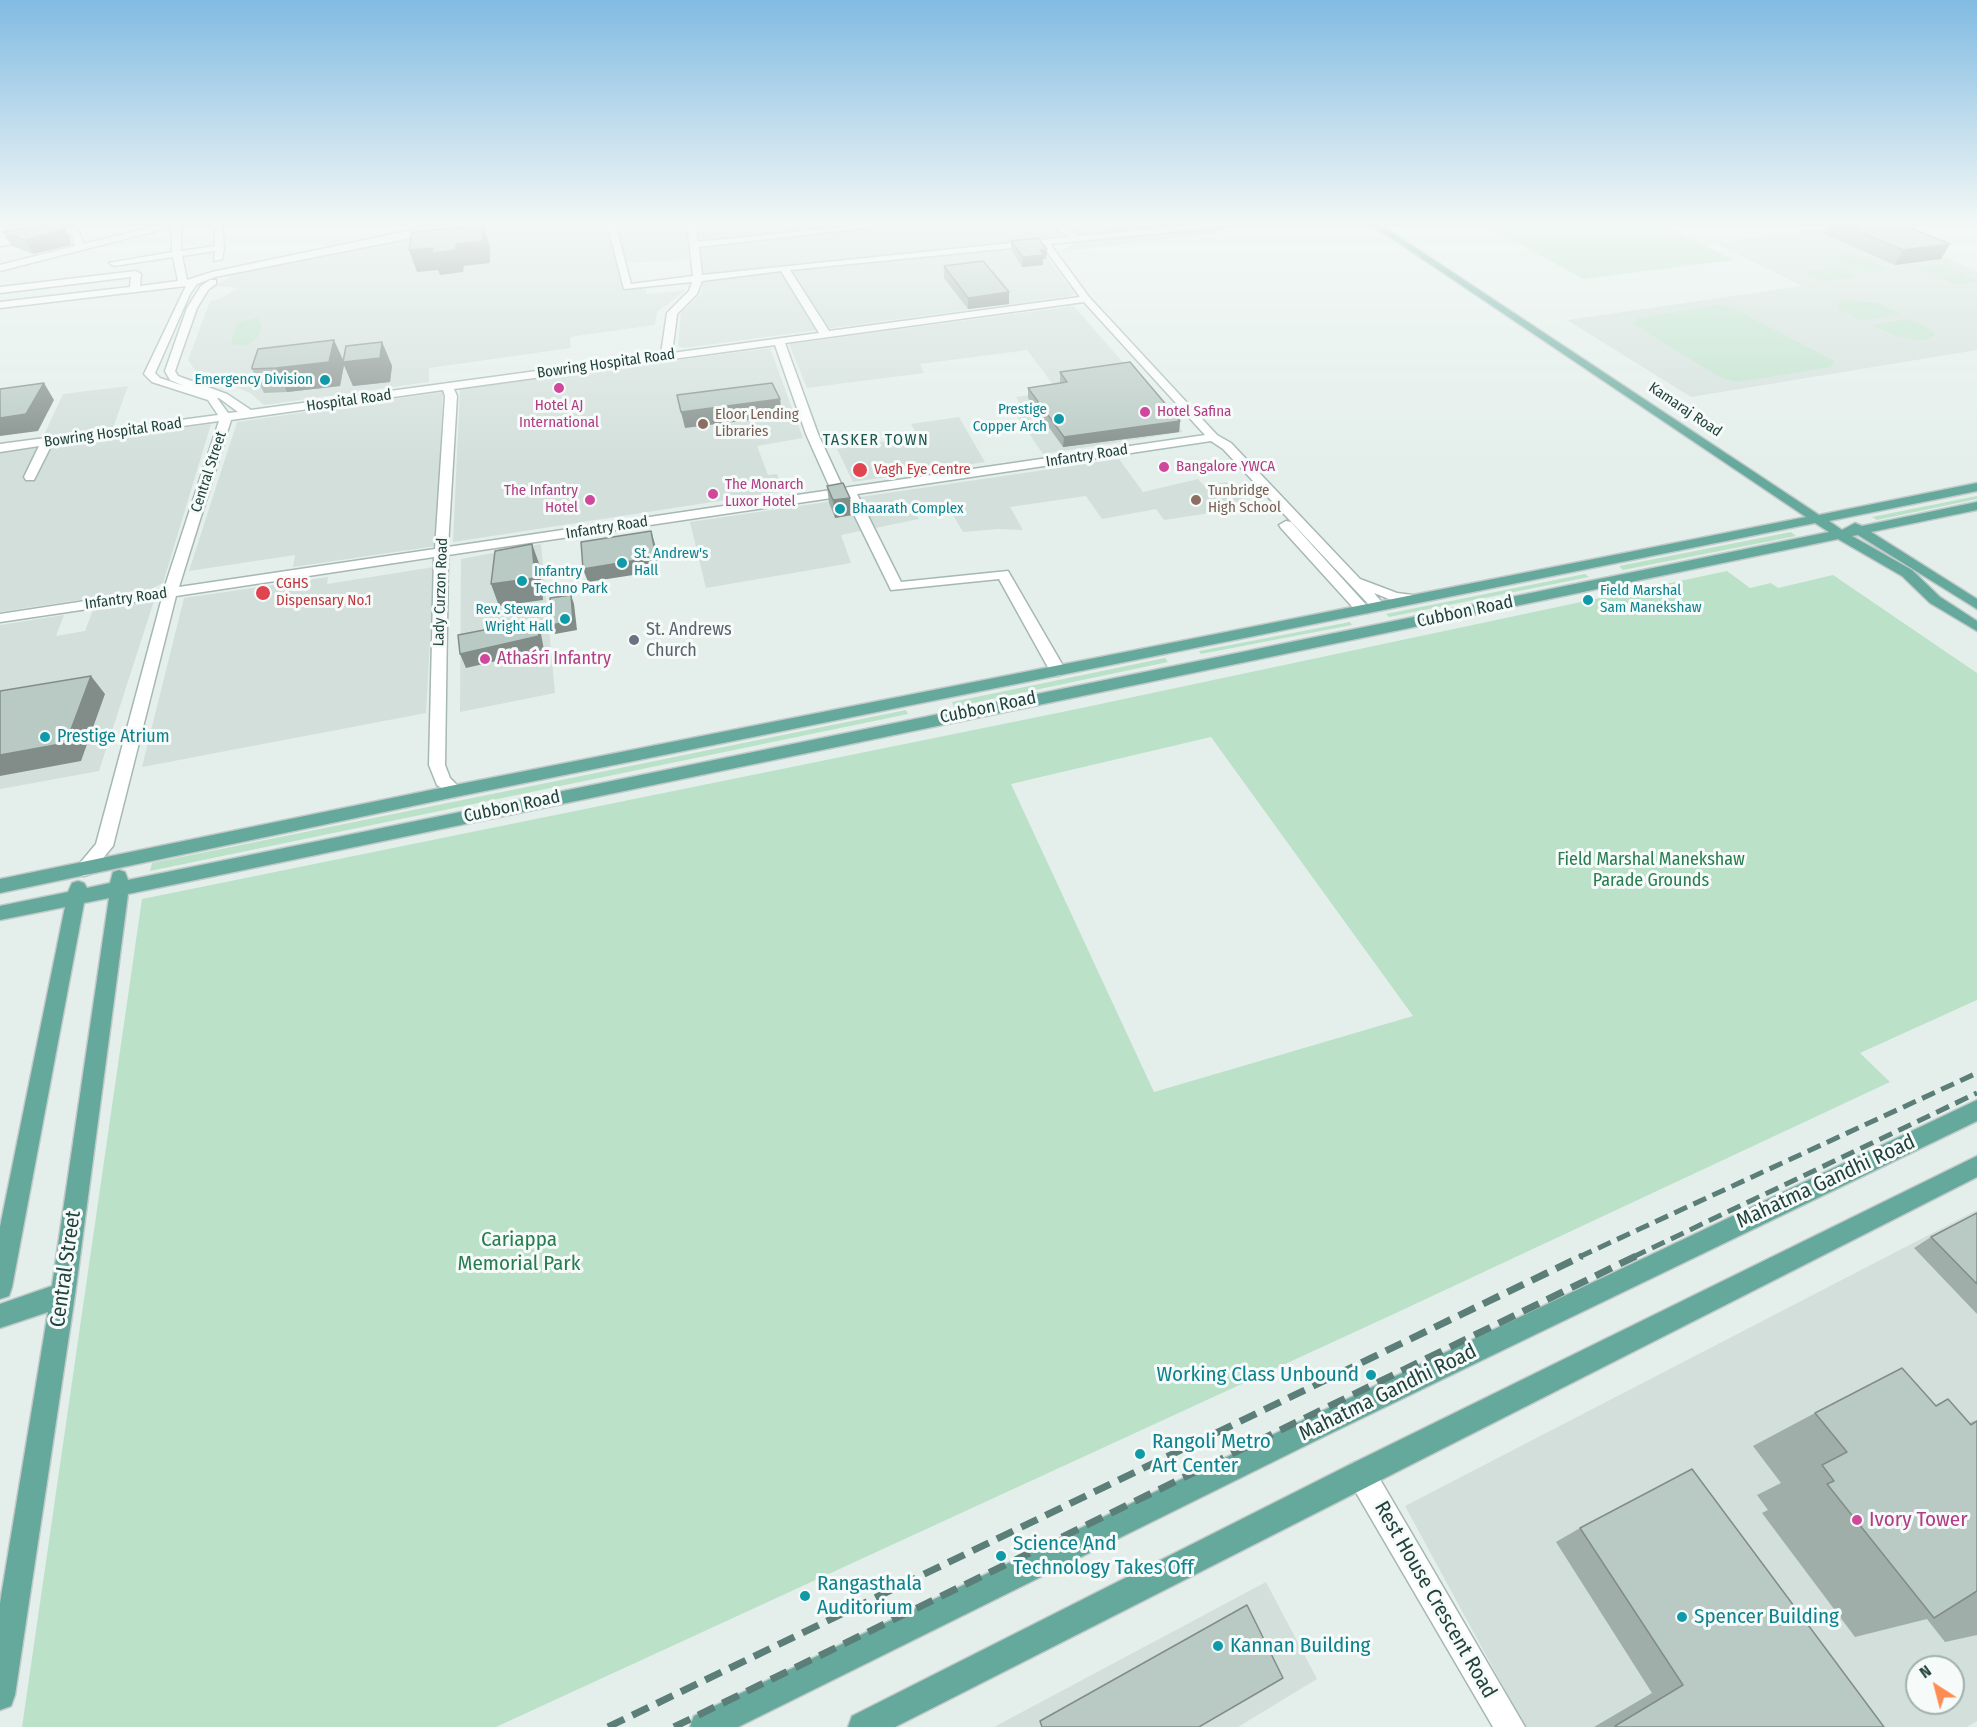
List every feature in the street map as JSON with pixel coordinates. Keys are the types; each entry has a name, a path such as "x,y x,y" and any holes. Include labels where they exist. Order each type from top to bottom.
{"main road":[{"name":"Kamaraj Road","path":"1498,304 1808,502 1860,530 1977,605"},
{"name":"Kamaraj Road","path":"1503,304 1665,412 1840,534 1907,573 1935,600 1977,627"},
{"name":"Cubbon Road","path":"0,886 455,791 1058,671 1180,644 1363,610 1977,487"},
{"name":"Cubbon Road","path":"0,913 1977,507"},
{"path":"1595,564 1614,581"},
{"path":"1180,644 1194,666"},
{"path":"920,698 929,721"},
{"name":"Central Street","path":"0,1695 63,1295 120,888 118,863"},
{"name":"Central Street","path":"0,1287 76,897 84,869"},
{"name":"Mahatma Gandhi Road","path":"705,1727 1312,1429 1977,1110"},
{"path":"863,1727 1360,1474 1977,1166"},
{"path":"0,1316 63,1295"}],"street":[{"name":"Central Street","path":"84,869 104,846 170,593 226,418 212,398 156,380 149,374 181,304"},
{"path":"195,304 170,371 174,378 223,396 250,415"},
{"path":"666,356 672,313 682,304"},
{"path":"806,304 826,335"},
{"name":"Bowring Hospital Road","path":"448,388 1053,304"},
{"path":"1090,304 1213,437 1227,446 1378,606"},
{"path":"779,341 812,434 896,587 1003,574 1058,671"},
{"name":"Hospital Road","path":"226,418 448,388"},
{"name":"Lady Curzon Road","path":"448,388 451,396 441,553 437,765 443,780 455,791"},
{"name":"Bowring Hospital Road","path":"0,448 226,418"},
{"path":"1213,437 1215,448 1363,610"},
{"name":"Infantry Road","path":"0,618 1213,437"},
{"path":"30,477 47,442"},
{"path":"1353,578 1388,595 1415,599"},
{"path":"104,846 118,863"},
{"name":"Rest House Crescent Road","path":"1360,1474 1510,1727"}],"shaded area":[{"path":"209,304 668,304 657,312 655,325 570,337 571,348 429,368 429,382 264,405 250,393 225,383 225,378 208,372 196,372 188,360"},
{"path":"691,304 1014,304 684,348 678,346 681,313"},
{"path":"1680,304 1977,304 1977,350 1691,397 1567,320"},
{"path":"1074,306 1183,432 1043,454 1012,409 1022,407 1016,397 1058,391 1027,350 920,364 924,373 807,388 789,344"},
{"path":"770,348 803,438 757,446 768,475 777,474 784,491 453,542 460,389"},
{"path":"128,386 113,428 43,437 63,394"},
{"path":"443,392 436,546 293,567 295,555 189,571 237,422"},
{"path":"959,417 985,462 853,482 837,449 918,436 911,424"},
{"path":"211,424 163,583 151,589 0,612 0,452"},
{"path":"1119,459 1143,492 1198,479 1204,486 1227,482 1249,507 1164,520 1156,509 1102,519 1086,496 1010,507 1023,530 998,529 963,532 947,505 915,512 919,519 841,535 851,563 706,588 690,522"},
{"path":"541,544 555,693 460,712 461,559"},
{"path":"434,567 426,713 142,767 184,598 328,577 327,584"},
{"path":"154,601 99,771 0,789 0,625 64,615 56,636 85,631 93,610"},
{"path":"1977,1210 1977,1721 1967,1727 1525,1727 1405,1506"},
{"path":"1266,1582 1317,1679 1238,1727 994,1727"}],"green space":[{"path":"1838,304 1878,304 1901,314 1861,321 1838,309"},
{"path":"1720,305 1735,309 1834,361 1831,367 1736,382 1720,377 1633,324 1638,318"},
{"path":"257,317 262,326 257,338 247,346 231,344 237,323"},
{"path":"1908,319 1932,330 1935,335 1927,339 1915,340 1896,336 1872,325"},
{"path":"1977,496 1977,499 1877,520 1872,517"},
{"path":"1791,532 1796,536 1623,570 1619,566"},
{"name":"Cariappa Memorial Park","path":"1727,571 1750,588 1771,583 1778,588 1833,575 1977,673 1977,1000 1860,1053 1890,1082 1396,1313 496,1727 22,1727 142,899 1072,710","holes":["1211,737 1413,1016 1154,1092 1011,784"]},
{"path":"1585,574 1589,577 1389,617 1386,614"},
{"path":"1350,622 1352,625 1201,654 1199,651"},
{"path":"1165,658 1168,662 954,707 952,702"},
{"path":"906,710 908,714 150,871 152,863"}],"building":[{"path":"334,340 329,362 252,369 258,349"},
{"path":"382,342 380,358 343,362 346,346"},
{"path":"1130,362 1180,421 1064,437 1028,388 1067,382 1060,372"},
{"path":"44,383 26,414 0,418 0,389"},
{"path":"772,383 780,399 681,412 677,395"},
{"path":"843,483 850,498 833,500 827,486"},
{"path":"651,531 656,557 583,569 581,542"},
{"path":"532,544 535,578 491,584 495,551"},
{"path":"571,595 573,621 551,625 550,598"},
{"path":"536,620 539,636 460,654 458,635"},
{"path":"91,676 66,743 0,755 0,691"},
{"path":"1977,1213 1977,1284 1931,1237"},
{"path":"1902,1368 1936,1406 1948,1399 1971,1425 1977,1421 1977,1591 1934,1618 1827,1484 1834,1481 1822,1465 1847,1452 1815,1413"},
{"name":"Spencer Building","path":"1692,1469 1884,1727 1615,1726 1683,1685 1580,1528"},
{"name":"Kannan Building","path":"1247,1605 1283,1678 1199,1727 1042,1727 1040,1721"}],"railway":[{"path":"1579,1257 1977,1073"},
{"path":"1633,1257 1977,1093"},
{"path":"608,1727 1582,1256"},
{"path":"674,1727 1636,1256"}],"place":[{"name":"Emergency Division","path":"325,380"},
{"name":"Hotel AJ International","path":"559,388"},
{"name":"Hotel Safina","path":"1145,412"},
{"name":"Prestige Copper Arch","path":"1059,419"},
{"name":"Eloor Lending Libraries","path":"703,424"},
{"name":"Bangalore YWCA","path":"1164,467"},
{"name":"Vagh Eye Centre","path":"860,470"},
{"name":"The Monarch Luxor Hotel","path":"713,494"},
{"name":"The Infantry Hotel","path":"590,500"},
{"name":"Tunbridge High School","path":"1196,500"},
{"name":"Bhaarath Complex","path":"840,509"},
{"name":"St. Andrew's Hall","path":"622,563"},
{"name":"Infantry Techno Park","path":"522,581"},
{"name":"CGHS Dispensary No.1","path":"263,593"},
{"name":"Field Marshal Sam Manekshaw","path":"1588,600"},
{"name":"Rev. Steward Wright Hall","path":"565,619"},
{"name":"St. Andrews Church","path":"634,640"},
{"name":"Athaśrī Infantry","path":"485,659"},
{"name":"Prestige Atrium","path":"45,737"},
{"name":"Working Class Unbound","path":"1371,1375"},
{"name":"Rangoli Metro Art Center","path":"1140,1454"},
{"name":"Ivory Tower","path":"1857,1520"},
{"name":"Science And Technology Takes Off","path":"1001,1556"},
{"name":"Rangasthala Auditorium","path":"805,1596"},
{"name":"Spencer Building","path":"1682,1617"},
{"name":"Kannan Building","path":"1218,1646"}],"district":[{"name":"TASKER TOWN","path":"876,441"}],"park label":[{"name":"Field Marshal Manekshaw Parade Grounds","path":"1651,870"}]}
